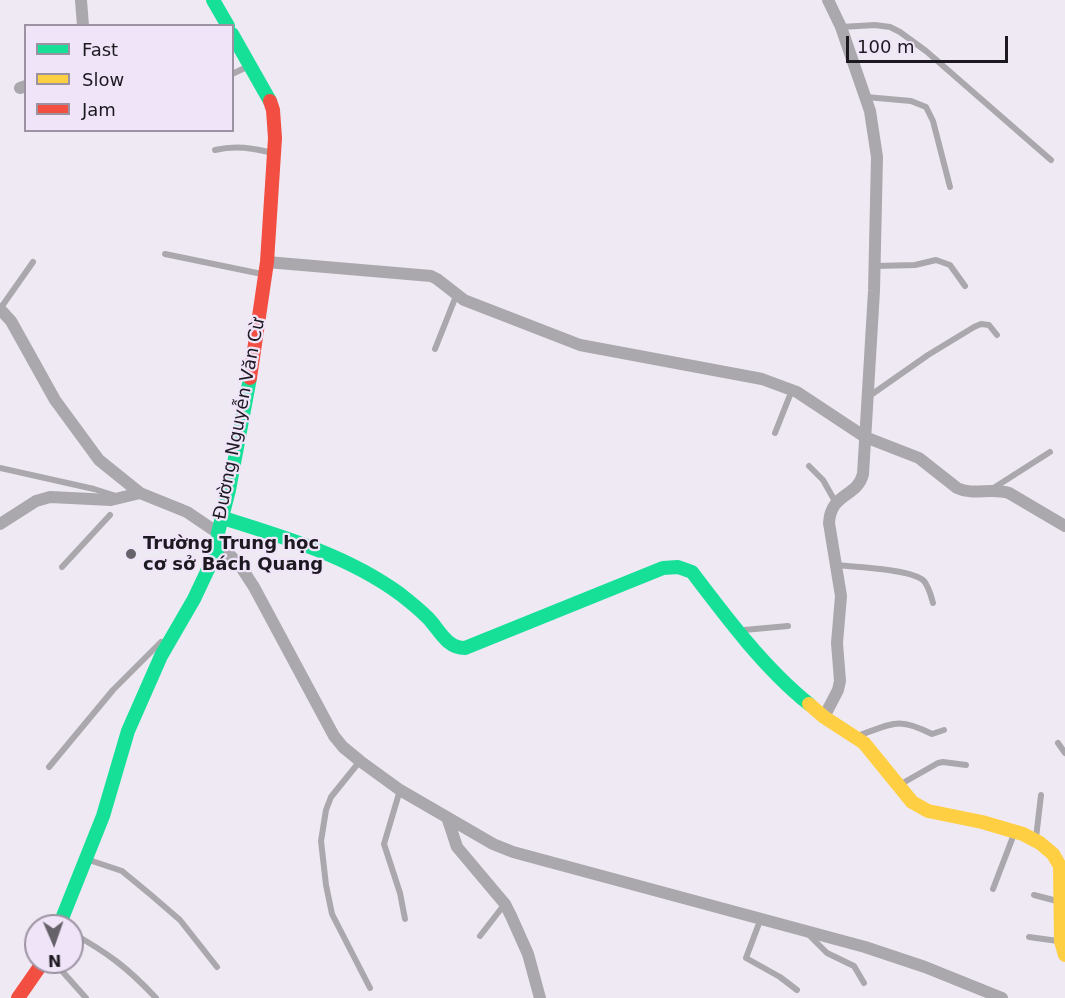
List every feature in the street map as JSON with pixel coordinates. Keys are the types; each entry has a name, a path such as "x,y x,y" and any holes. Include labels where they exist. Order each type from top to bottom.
{"street":[{"path":"81,0 83,24"},
{"path":"213,0 227,24"},
{"path":"824,717 838,690 840,681 837,643 841,596 829,523 832,507 861,481 866,437 875,266 877,157 875,131 866,97 841,27 828,0"},
{"name":"Đường Nguyễn Văn Cừ","path":"64,914 103,816 128,731 161,656 180,623 219,538 246,402 266,269 275,121 273,110 251,65 234,37"},
{"path":"266,269 431,276 456,296 580,345 762,379 792,390 866,437 919,458 964,492 991,490 1009,493 1065,526"},
{"path":"0,309 11,321 55,400 92,452 140,493 188,512 219,538 254,586 334,736 360,761 400,789 503,848 865,947 926,967 1002,998"},
{"path":"0,524 36,501 50,497 118,501 140,493"},
{"path":"223,518 260,529 325,554 365,573 412,604 431,621 450,644 457,648 465,648 663,568 674,566 692,572 738,630 795,693 824,717 870,748 912,801 928,811 1004,826 1036,841 1062,859 1061,941 1065,955"},
{"path":"447,817 457,847 505,904 528,954 540,998"},
{"path":"18,998 35,974"}],"lane":[{"path":"841,27 876,25 890,27 900,32 926,51 1051,160"},
{"path":"234,73 251,65"},
{"path":"866,97 911,101 926,107 933,122 950,187"},
{"path":"215,150 237,146 274,154"},
{"path":"165,254 266,269"},
{"path":"875,266 915,265 936,260 950,266 965,286"},
{"path":"0,309 33,262"},
{"path":"435,349 456,296"},
{"path":"868,398 928,355 974,327 981,324 989,326 997,335"},
{"path":"775,433 792,390"},
{"path":"991,490 1050,452"},
{"path":"809,466 823,480 836,502"},
{"path":"0,468 94,489 118,501"},
{"path":"62,567 110,515"},
{"path":"836,565 918,576 927,585 933,603"},
{"path":"49,766 113,690 180,623"},
{"path":"738,630 788,626"},
{"path":"856,737 899,722 932,734 944,730"},
{"path":"1058,743 1065,753"},
{"path":"360,761 331,797 326,810 321,841 332,914 370,988"},
{"path":"899,785 938,763 966,765"},
{"path":"400,789 384,844 400,893 405,919"},
{"path":"1036,841 1041,795"},
{"path":"993,889 1015,831"},
{"path":"86,859 122,872 144,889 180,920 217,967"},
{"path":"1034,895 1060,902"},
{"path":"480,936 505,904"},
{"path":"761,918 746,958 780,977 797,990"},
{"path":"806,931 827,953 854,966 864,983"},
{"path":"1029,937 1061,941"},
{"path":"84,940 124,965 156,998"},
{"path":"65,974 86,998"}],"traffic: fast":[{"path":"213,0 227,24"},
{"path":"234,38 270,101"},
{"path":"64,914 103,816 128,731 161,656 194,599 220,544 218,533 229,490 250,378"},
{"path":"223,518 315,549 359,569 410,602 453,645 465,648 663,568 678,567 692,572 762,659 809,704"}],"traffic: slow":[{"path":"809,704 824,717 864,743 912,802 928,811 982,822 1023,834 1040,843 1053,854 1060,866 1061,941 1065,955"}],"traffic: jam":[{"path":"250,378 267,262 275,138 270,101"},
{"path":"18,998 35,974"}],"place":[{"name":"Trường Trung học cơ sở Bách Quang","path":"131,554"}]}
